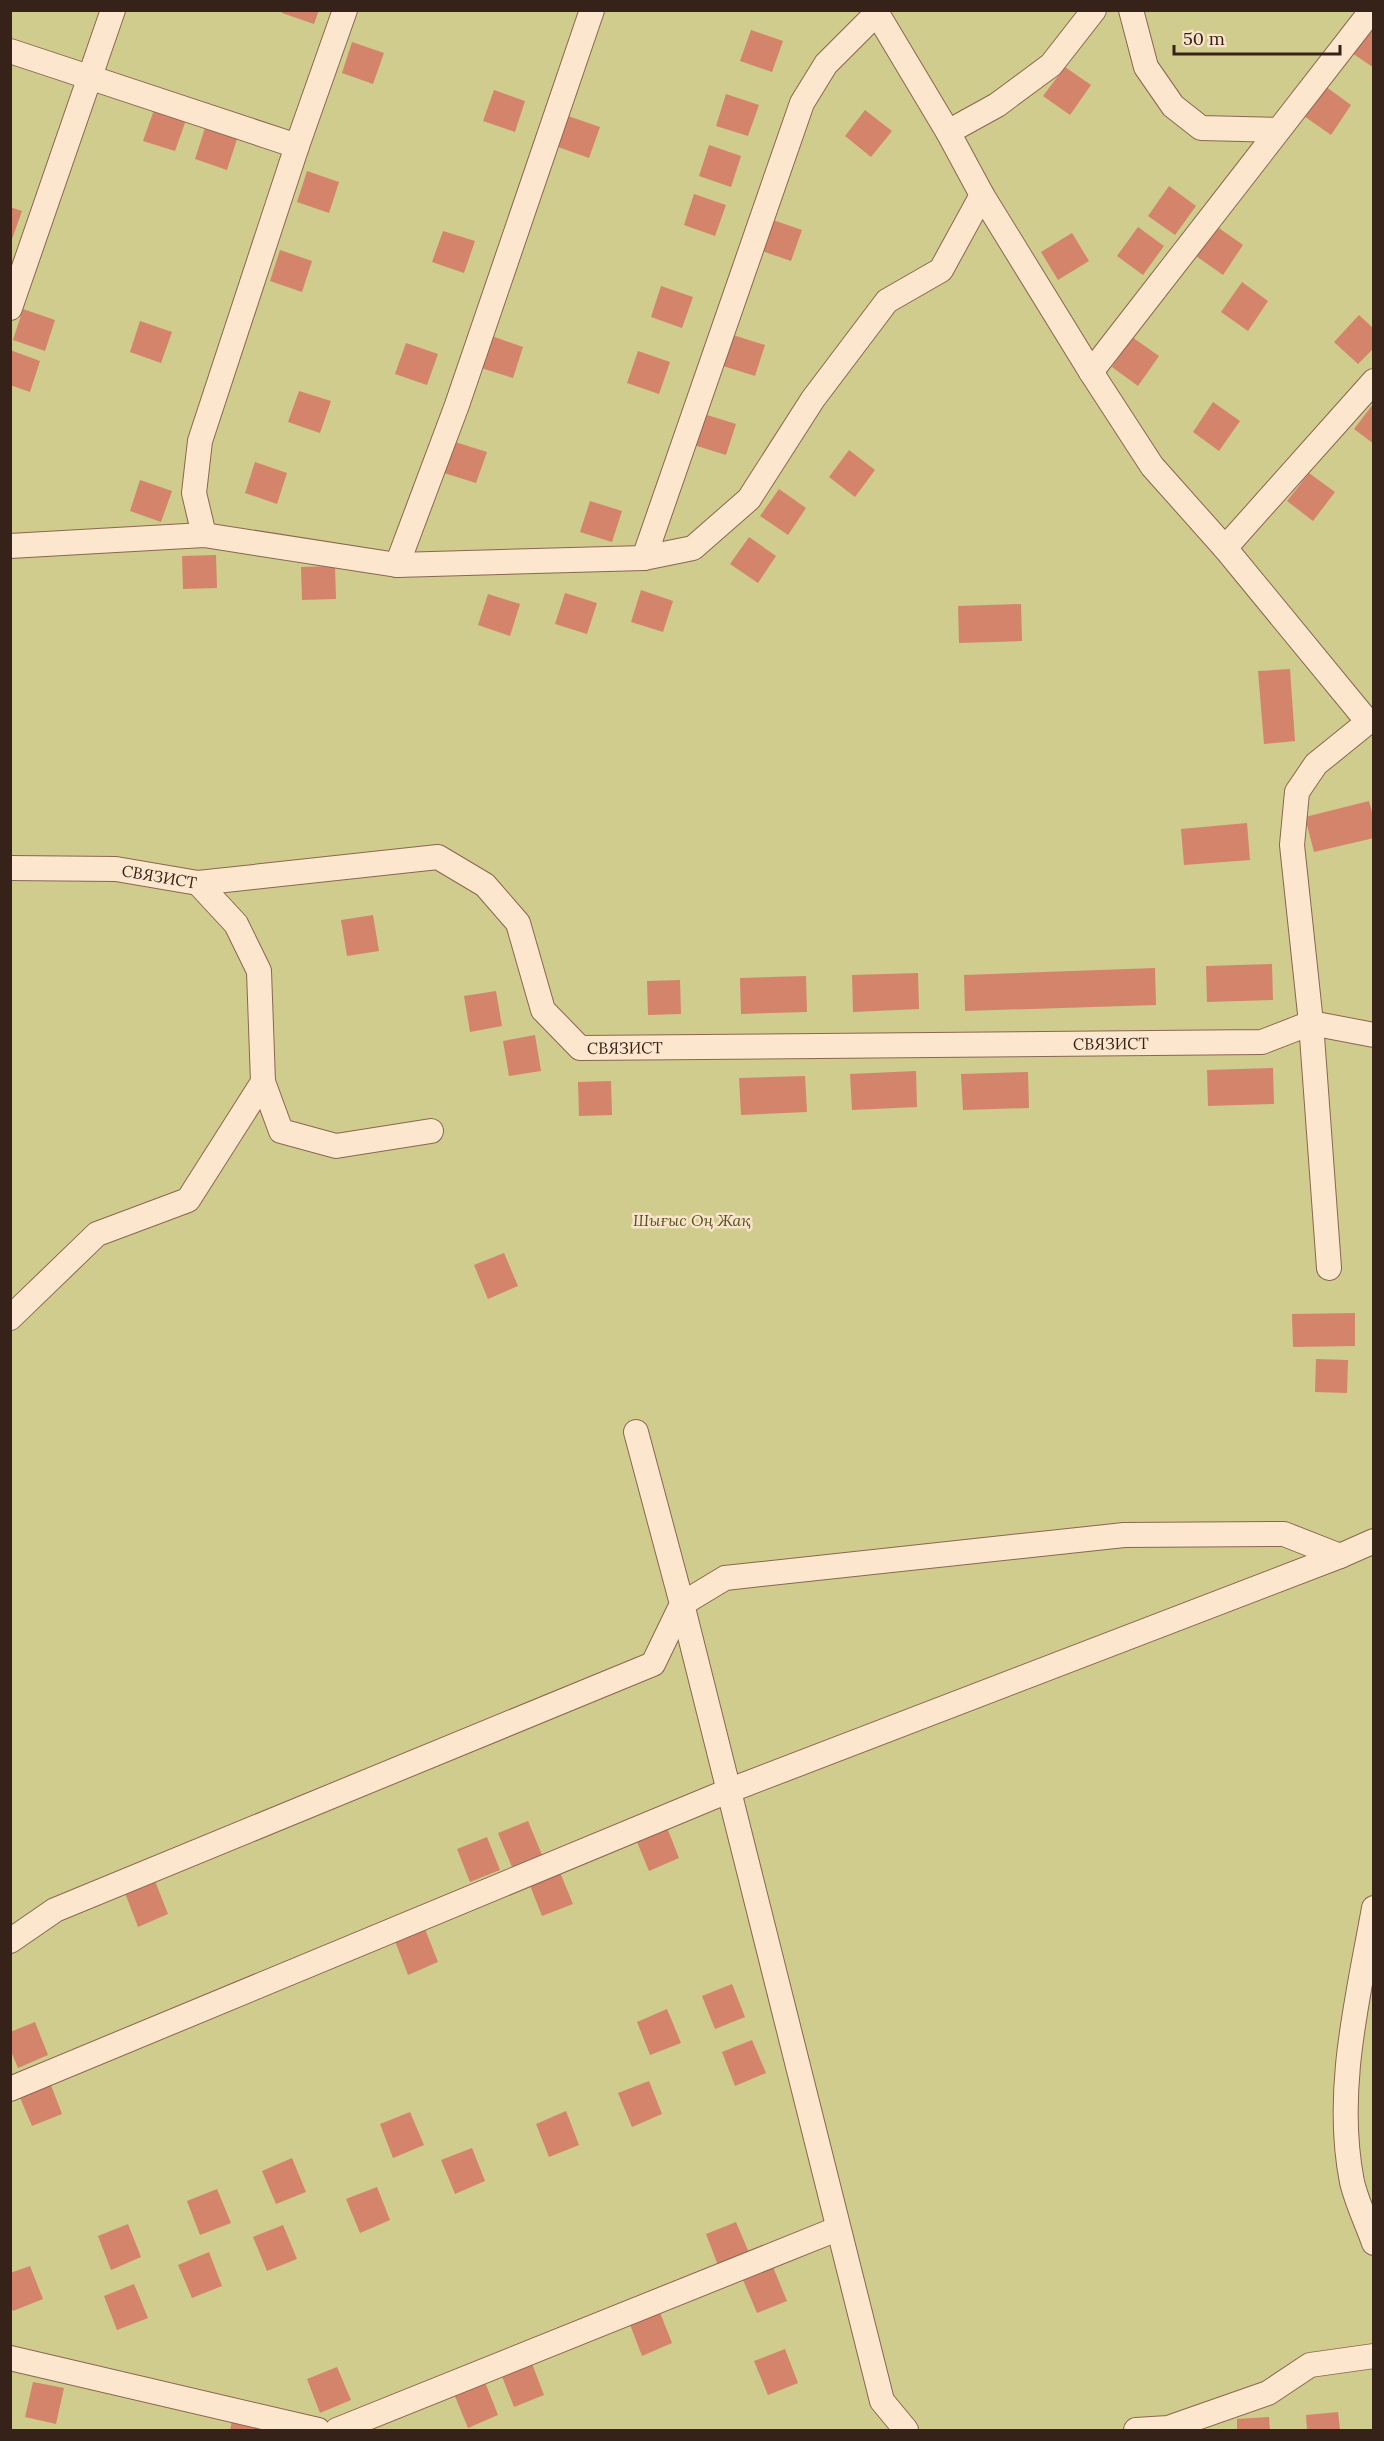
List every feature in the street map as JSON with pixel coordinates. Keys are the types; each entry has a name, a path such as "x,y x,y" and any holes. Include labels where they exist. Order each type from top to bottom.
{"street":[{"path":"10,308 113,10"},
{"path":"204,534 194,493 200,441 297,146 345,10"},
{"path":"397,565 457,405 592,10"},
{"path":"948,132 997,105 1051,65 1094,10"},
{"path":"1131,10 1146,67 1173,106 1201,128 1278,130"},
{"path":"1091,372 1372,10"},
{"path":"644,558 802,103 826,64 876,12 948,132 982,195 1091,372 1152,465 1371,721 1316,764 1297,792 1292,844 1311,1023 1329,1268"},
{"path":"10,51 88,79 297,146"},
{"path":"10,546 204,534 397,565 644,558 693,548 749,499 813,399 887,301 941,270 982,195"},
{"path":"1224,548 1374,381"},
{"name":"СВЯЗИСТ","path":"10,868 116,869 198,883 438,857 486,885 518,923 543,1010 580,1048 1262,1042 1311,1023"},
{"path":"198,883 236,924 259,971 263,1082 281,1131 336,1146 431,1131"},
{"path":"1311,1023 1372,1037"},
{"path":"10,1318 97,1234 188,1200 263,1082"},
{"path":"636,1432 682,1604 882,2401 906,2430"},
{"path":"10,1941 55,1910 653,1664 682,1604 725,1578 1124,1535 1284,1534 1340,1556"},
{"path":"10,2089 728,1791 1340,1556 1374,1540"},
{"path":"1374,1908 1351,2039 1344,2112 1352,2183 1374,2243"},
{"path":"337,2430 837,2229"},
{"path":"1136,2430 1168,2428 1268,2393 1310,2365 1374,2356"},
{"path":"10,2358 318,2430"}],"green space":[{"name":"Шығыс Оң Жақ","path":"11,11 1373,11 1373,2430 11,2430"}],"building":[{"path":"283,10 319,10 314,24 282,13"},
{"path":"1374,23 1374,68 1352,53"},
{"path":"751,30 783,41 772,72 740,61"},
{"path":"352,42 384,53 373,84 342,73"},
{"path":"1065,67 1091,85 1070,115 1043,96"},
{"path":"1325,86 1351,105 1331,135 1304,116"},
{"path":"494,90 525,101 515,132 483,121"},
{"path":"726,94 759,105 748,136 716,126"},
{"path":"154,110 186,120 175,151 143,141"},
{"path":"865,110 892,131 871,157 845,136"},
{"path":"568,116 600,127 589,158 558,147"},
{"path":"205,128 237,139 227,170 195,159"},
{"path":"709,145 741,156 731,187 699,176"},
{"path":"307,171 339,182 329,213 297,202"},
{"path":"1169,186 1196,206 1175,235 1148,216"},
{"path":"694,194 726,205 715,236 684,225"},
{"path":"10,207 22,211 11,242 10,241"},
{"path":"770,219 802,230 791,261 759,250"},
{"path":"1216,226 1243,245 1223,275 1196,256"},
{"path":"1138,227 1164,246 1143,275 1117,256"},
{"path":"443,231 475,241 464,273 432,262"},
{"path":"1072,233 1089,261 1058,280 1041,252"},
{"path":"280,250 312,261 302,292 270,281"},
{"path":"1242,282 1268,301 1248,331 1221,312"},
{"path":"661,286 693,297 682,328 651,317"},
{"path":"23,309 55,320 45,351 13,340"},
{"path":"1359,315 1374,329 1374,348 1358,364 1334,342"},
{"path":"140,321 172,332 161,363 130,352"},
{"path":"733,335 765,345 755,376 723,366"},
{"path":"492,336 523,347 513,378 481,368"},
{"path":"1132,337 1159,356 1138,386 1112,367"},
{"path":"406,343 438,354 427,385 395,374"},
{"path":"10,350 40,361 30,392 10,385"},
{"path":"638,351 670,362 659,394 627,383"},
{"path":"299,391 331,401 320,433 288,422"},
{"path":"1213,402 1240,421 1219,451 1193,432"},
{"path":"1374,403 1374,444 1354,429"},
{"path":"704,414 736,424 726,455 694,445"},
{"path":"455,442 487,452 476,483 444,473"},
{"path":"849,450 875,470 855,497 829,477"},
{"path":"255,462 287,473 277,504 245,493"},
{"path":"1309,473 1335,492 1313,521 1287,501"},
{"path":"140,480 172,491 161,522 130,511"},
{"path":"779,489 806,508 788,535 760,516"},
{"path":"590,501 622,511 612,542 580,532"},
{"path":"749,537 776,556 758,583 730,564"},
{"path":"216,555 217,588 183,589 182,556"},
{"path":"335,566 336,599 302,600 301,567"},
{"path":"641,590 673,601 663,632 631,622"},
{"path":"565,593 597,603 587,634 555,624"},
{"path":"488,594 520,604 510,636 478,625"},
{"path":"1021,604 1022,641 959,643 958,606"},
{"path":"1290,669 1295,741 1264,744 1258,671"},
{"path":"1369,801 1374,819 1374,838 1314,852 1305,817"},
{"path":"1247,823 1250,860 1184,865 1181,829"},
{"path":"373,915 379,951 347,956 341,920"},
{"path":"1272,964 1273,1000 1207,1002 1206,966"},
{"path":"1155,968 1156,1005 965,1011 964,975"},
{"path":"918,973 919,1009 853,1012 852,975"},
{"path":"806,976 807,1012 741,1014 740,978"},
{"path":"680,980 681,1014 648,1015 647,981"},
{"path":"496,991 502,1026 470,1032 464,996"},
{"path":"535,1035 541,1071 509,1076 503,1041"},
{"path":"1273,1068 1274,1104 1208,1106 1207,1070"},
{"path":"916,1071 917,1107 852,1110 850,1074"},
{"path":"1028,1072 1029,1108 963,1110 961,1074"},
{"path":"805,1076 807,1112 741,1115 739,1078"},
{"path":"611,1081 612,1115 579,1116 578,1082"},
{"path":"504,1253 518,1286 488,1299 474,1265"},
{"path":"1355,1313 1355,1346 1293,1347 1292,1314"},
{"path":"1316,1359 1348,1360 1347,1393 1315,1392"},
{"path":"528,1821 542,1855 512,1867 498,1833"},
{"path":"666,1825 679,1858 649,1871 635,1837"},
{"path":"487,1837 500,1870 470,1882 457,1849"},
{"path":"559,1870 573,1904 542,1916 529,1883"},
{"path":"155,1881 168,1914 138,1927 125,1893"},
{"path":"425,1929 438,1962 408,1975 395,1941"},
{"path":"732,1984 745,2017 715,2029 702,1996"},
{"path":"667,2009 681,2043 650,2055 637,2022"},
{"path":"35,2022 48,2055 18,2068 10,2049 10,2032"},
{"path":"752,2040 766,2073 735,2086 722,2052"},
{"path":"49,2080 62,2114 32,2126 18,2093"},
{"path":"649,2081 662,2114 632,2127 618,2093"},
{"path":"566,2111 579,2145 549,2157 536,2124"},
{"path":"410,2112 424,2145 393,2158 380,2124"},
{"path":"472,2148 485,2181 455,2194 441,2160"},
{"path":"292,2158 306,2192 276,2204 262,2171"},
{"path":"377,2187 390,2220 360,2233 346,2199"},
{"path":"217,2189 231,2223 200,2235 187,2201"},
{"path":"736,2222 750,2255 719,2268 706,2234"},
{"path":"128,2224 141,2257 111,2270 98,2236"},
{"path":"283,2225 297,2259 267,2271 253,2237"},
{"path":"209,2252 222,2286 192,2298 178,2265"},
{"path":"30,2266 43,2299 13,2311 10,2306 10,2273"},
{"path":"773,2267 787,2301 757,2313 743,2280"},
{"path":"134,2284 148,2318 117,2330 104,2296"},
{"path":"659,2310 672,2343 642,2356 629,2322"},
{"path":"785,2349 798,2383 768,2395 754,2361"},
{"path":"531,2361 544,2395 514,2407 501,2374"},
{"path":"337,2367 351,2400 320,2413 307,2379"},
{"path":"33,2382 64,2388 56,2424 25,2417"},
{"path":"485,2382 498,2415 468,2428 454,2394"},
{"path":"1338,2412 1340,2430 1307,2430 1306,2415"},
{"path":"1269,2417 1270,2430 1237,2430 1237,2419"},
{"path":"232,2420 264,2427 263,2430 230,2430"}]}
